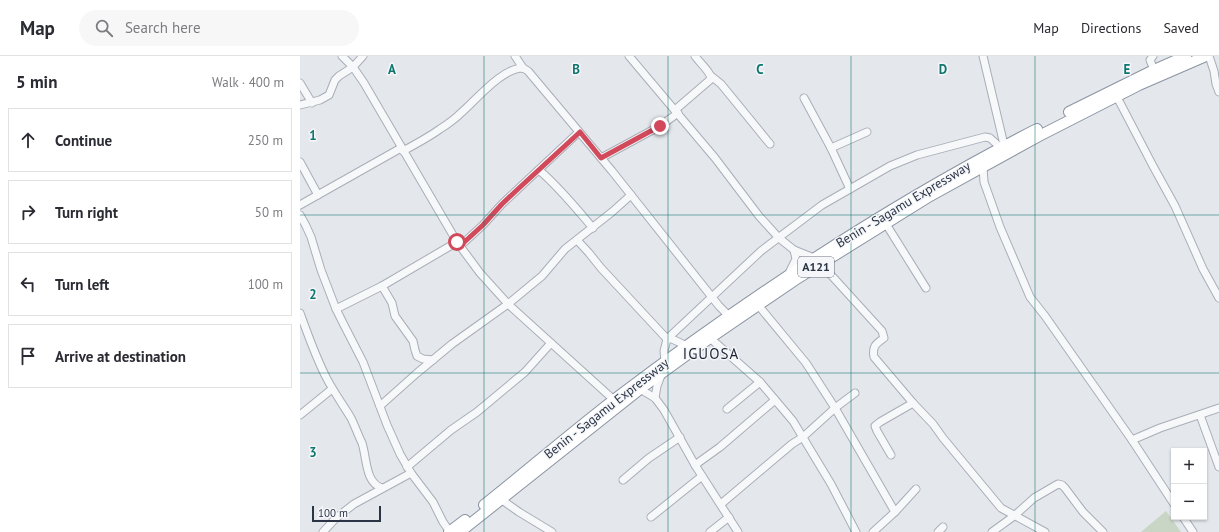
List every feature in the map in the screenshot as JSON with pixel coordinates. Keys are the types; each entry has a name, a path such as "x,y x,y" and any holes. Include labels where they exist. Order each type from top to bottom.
{"highway":[{"name":"Benin - Sagamu Expressway","path":"450,532 614,405 665,362 729,316 788,276 817,261 874,220 1093,100 1137,82 1154,70 1186,56"},
{"name":"A121","path":"463,531 614,405 640,389 710,338 795,280 817,261 886,224 930,196 983,167 1004,149 1059,125 1116,97 1137,82 1208,56"}],"street":[{"path":"342,56 364,84 458,244 480,273 508,304 551,343 614,405"},
{"path":"300,105 312,103 329,95 339,76 352,67 363,56"},
{"path":"515,56 523,68 528,71 580,132 719,306 729,316"},
{"path":"629,56 715,158 759,216 779,238 794,250 817,261 882,331 884,338 874,346 874,357 933,424 1001,508 1045,532"},
{"path":"695,56 711,76 721,84 770,144"},
{"path":"983,56 1004,149"},
{"path":"1153,56 1150,60 1154,70"},
{"path":"1208,56 1214,71 1219,92"},
{"path":"300,205 440,130 462,113 486,89 500,78 515,70 523,68"},
{"path":"601,158 660,126 709,81 711,76"},
{"path":"300,84 312,103"},
{"path":"1116,97 1175,206 1203,269 1219,298"},
{"path":"804,98 831,148 850,188"},
{"path":"336,309 382,286 458,244 483,225 502,204 580,132"},
{"path":"831,148 868,132"},
{"path":"665,362 664,351 667,339 761,251 822,205 890,166 917,155 985,137 990,138 1004,149"},
{"path":"300,162 318,195"},
{"path":"983,167 984,182 1000,227 1030,297 1132,440 1171,499"},
{"path":"539,170 566,195 593,228"},
{"path":"380,406 452,344 508,304 542,276 565,249 593,228 631,195"},
{"path":"300,215 311,237 321,270 336,309 363,362 400,454 409,470 433,502 450,532"},
{"path":"886,224 926,288"},
{"path":"577,240 600,268 667,339 672,339 687,346"},
{"path":"788,276 796,259 794,250"},
{"path":"382,286 392,303 395,316 413,341 417,356 423,359 433,360"},
{"path":"758,305 806,363 835,408 895,512"},
{"path":"300,313 326,378 351,418 359,436 364,450 369,474 373,483 377,487 382,488"},
{"path":"710,338 760,382 793,421 831,484 856,532"},
{"path":"323,532 336,518 354,504 396,482 451,430 477,412 525,372 551,343"},
{"path":"655,398 657,386 662,373"},
{"path":"727,409 760,382"},
{"path":"300,414 332,389"},
{"path":"640,389 655,398 664,410 695,465 738,532"},
{"path":"720,504 855,393"},
{"path":"695,465 720,447 775,400"},
{"path":"891,455 875,426 913,403"},
{"path":"1132,440 1160,428 1200,416 1219,408"},
{"path":"1200,416 1219,467"},
{"path":"623,480 649,458 680,437"},
{"path":"651,517 702,476"},
{"path":"992,532 1014,516 1034,498 1058,484 1065,488 1083,512 1103,532"},
{"path":"873,532 895,512 916,489"},
{"path":"502,500 552,532"},
{"path":"710,532 728,517"},
{"path":"1185,520 1193,532"}],"green space":[{"path":"1166,511 1181,532 1141,532"}],"district":[{"name":"IGUOSA","path":"711,354"}],"route":[{"path":"457,242 460,246 483,225 502,204 580,132 601,158 660,126"}]}
